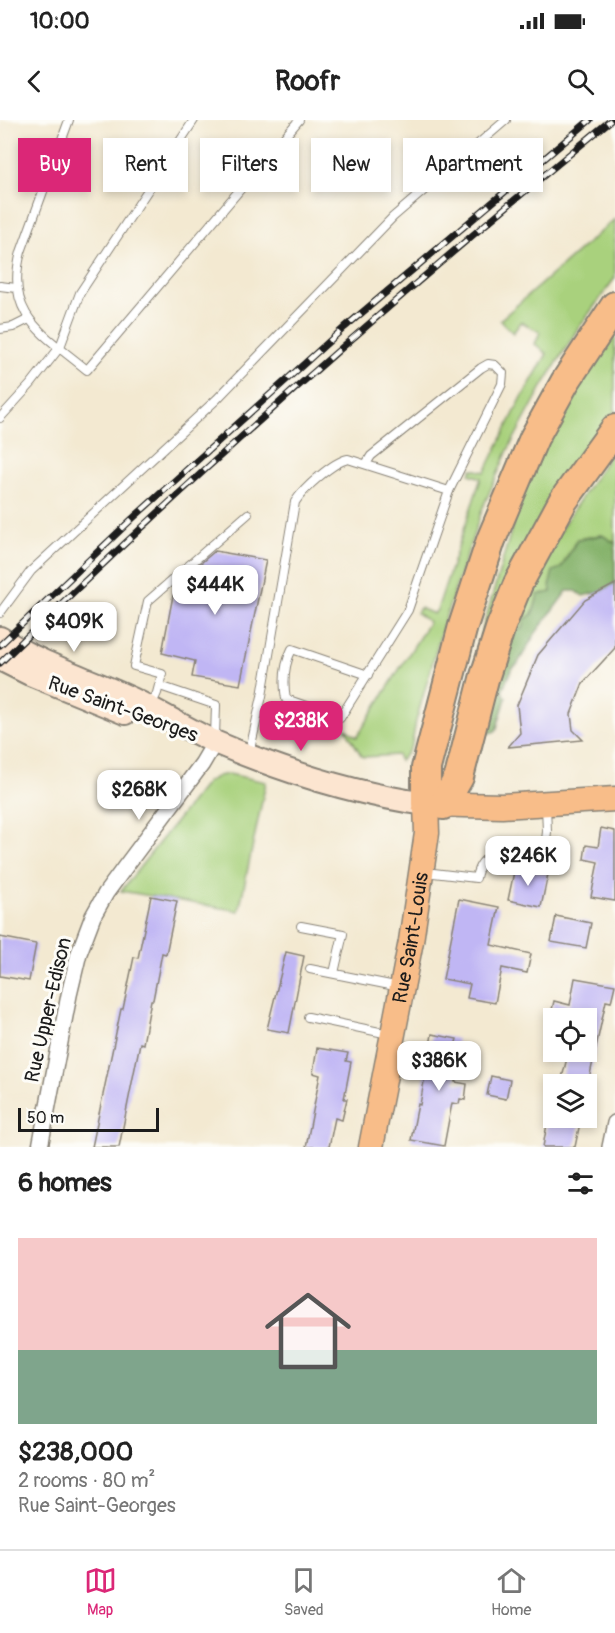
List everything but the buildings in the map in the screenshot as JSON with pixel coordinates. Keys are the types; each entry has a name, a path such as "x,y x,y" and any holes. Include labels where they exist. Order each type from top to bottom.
{"highway":[{"path":"434,804 426,768 463,626 491,540 534,438 574,367 615,306"},
{"path":"434,804 459,777 484,678 518,584 563,501 615,429"}],"main road":[{"name":"Rue Saint-Georges","path":"434,804 502,806 615,799"},
{"name":"Rue Saint-Louis","path":"371,1147 434,804"}],"street":[{"name":"Rue Saint-Georges","path":"0,638 28,655 148,714 248,756 341,786 382,796 434,804"},
{"name":"Rue Saint-Georges","path":"0,659 39,678 148,714"},
{"name":"Rue Upper-Edison","path":"40,1147 69,995 79,953 93,916 106,893 202,764 215,742"},
{"path":"610,1147 615,1123"}],"lane":[{"path":"69,120 21,252 16,288 18,299 29,319 87,370 299,120"},
{"path":"0,418 60,347 80,293 194,120"},
{"path":"0,613 31,572 217,399 393,217 506,120"},
{"path":"0,286 16,288"},
{"path":"0,329 13,327 29,319"},
{"path":"366,464 371,456 481,368 489,364 495,365 503,373 502,384 449,491 408,610 368,675 340,718 286,699 284,685 288,658 292,649 368,675"},
{"path":"248,756 262,696 295,502 306,488 340,461 348,459 449,491"},
{"path":"148,714 160,686 162,674 134,666 148,601 248,514"},
{"path":"160,686 216,705 215,742"},
{"path":"420,871 476,878 481,863 491,855 544,854 547,832 546,803"},
{"path":"301,926 343,934 334,974"},
{"path":"310,969 402,987"},
{"path":"308,1017 393,1034"}],"green space":[{"path":"615,219 615,278 577,330 542,387 508,450 483,507 444,622 416,721 412,744 400,761 397,755 364,757 345,728 357,737 429,622 417,613 420,608 434,614 437,610 481,478 470,474 472,469 485,472 521,399 547,354 535,344 540,332 521,322 513,333 500,320"},
{"path":"615,326 615,412 587,447 486,637 481,635 520,500 560,414"},
{"path":"615,447 615,543 601,535 577,539 551,592 538,595 527,623 505,644 546,551"},
{"path":"602,535 615,543 615,584 600,592 583,596 576,591 567,591 535,634 517,665 512,668 502,691 506,698 496,731 489,733 481,729 505,644 516,631 523,629 525,619 533,614 538,595 551,592 550,583 553,571 561,568 577,540"},
{"path":"229,774 266,782 239,911 121,891 207,782 218,776"}],"railway":[{"path":"0,645 132,519 345,327 590,120"},
{"path":"0,663 148,522 376,317 611,120"}]}
